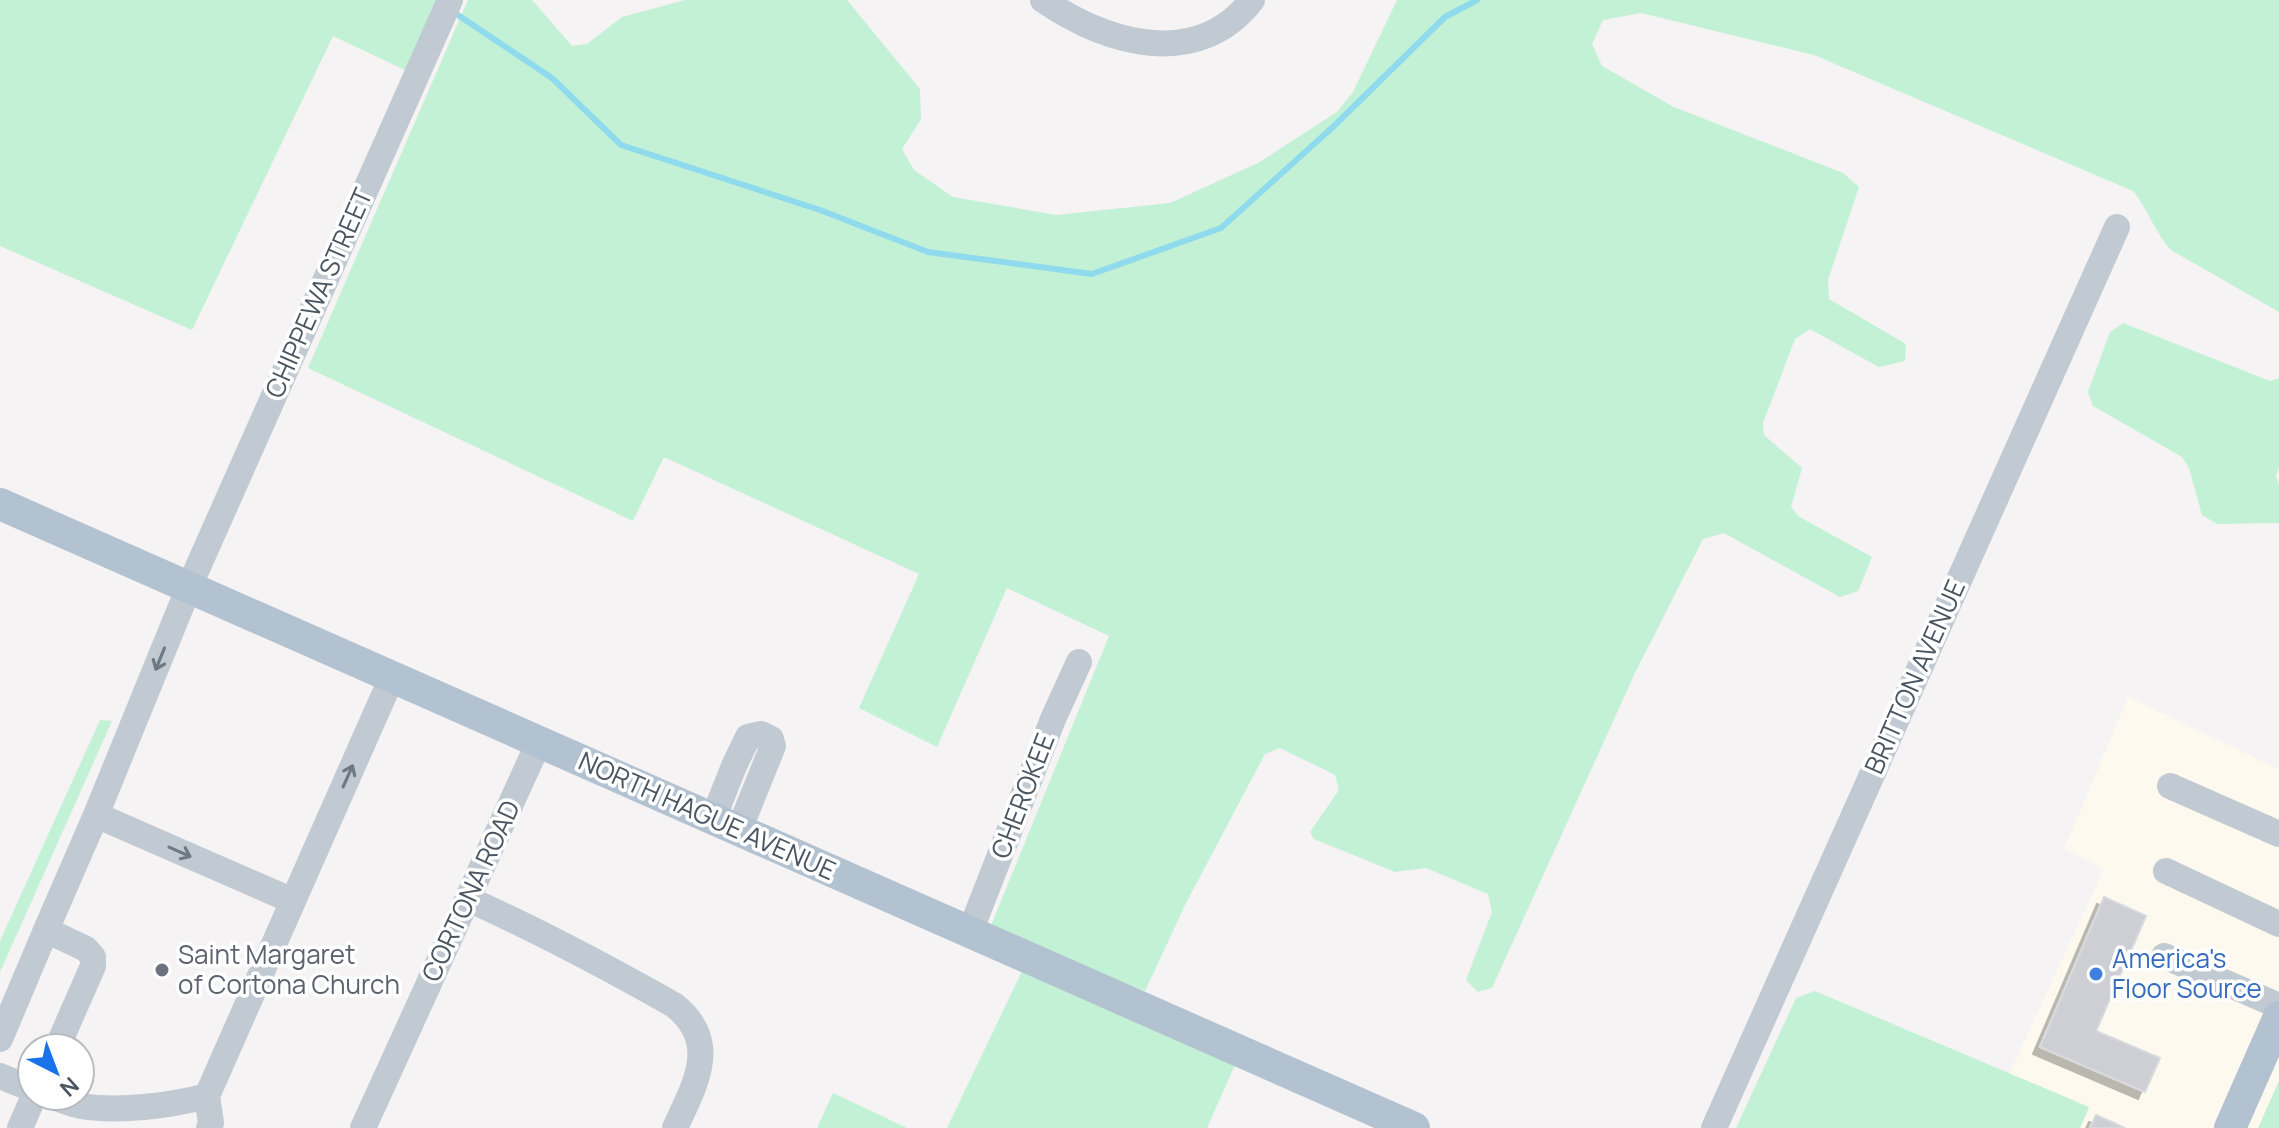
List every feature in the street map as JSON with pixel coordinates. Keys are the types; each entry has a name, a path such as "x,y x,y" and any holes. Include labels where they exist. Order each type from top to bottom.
{"main road":[{"name":"NORTH HAGUE AVENUE","path":"3,512 189,587 1414,1128"},
{"path":"2230,1128 2279,1017"}],"street":[{"name":"CHIPPEWA STREET","path":"0,1039 189,587 450,0"},
{"path":"1043,0 1083,23 1121,38 1150,44 1175,44 1202,37 1225,26 1252,0"},
{"name":"BRITTON AVENUE","path":"1714,1128 2117,227"},
{"name":"CHEROKEE","path":"970,932 1053,719 1079,662"},
{"path":"209,1128 207,1096 392,677"},
{"name":"CORTONA ROAD","path":"363,1128 539,742"},
{"path":"2170,786 2279,834"},
{"path":"96,815 293,901"},
{"path":"2166,871 2279,924"},
{"path":"468,899 534,929 687,1015 698,1032 700,1063 696,1081 675,1128"},
{"path":"46,930 86,949 93,957 93,966 64,1032"},
{"path":"2164,956 2279,1006"},
{"path":"96,1107 138,1108 207,1096"}],"shaded area":[{"path":"2128,697 2279,769 2279,1081 2258,1128 2080,1128 2089,1108 2009,1074 2104,869 2064,849"}],"green space":[{"path":"0,0 437,0 407,71 333,36 192,330 0,246"},
{"path":"468,0 532,0 572,46 587,44 622,17 685,0 847,0 920,89 921,119 902,149 914,170 953,197 1056,215 1170,203 1258,163 1337,112 1353,92 1397,0 2279,0 2279,312 2171,250 2133,191 1814,55 1641,13 1603,20 1592,44 1602,66 1674,107 1843,173 1859,187 1828,280 1829,299 1906,344 1905,361 1879,367 1810,329 1795,339 1763,423 1764,435 1802,468 1791,507 1798,516 1872,557 1858,591 1840,597 1724,533 1703,539 1635,673 1492,988 1478,992 1466,980 1492,912 1488,894 1426,868 1395,872 1314,839 1310,832 1339,790 1335,775 1280,748 1265,754 1186,903 1145,991 1033,950 990,928 1109,636 1007,588 937,747 859,708 919,574 664,457 633,521 308,368"},
{"path":"2123,323 2270,381 2279,378 2279,467 2276,476 2279,485 2279,523 2217,524 2202,515 2189,468 2182,457 2093,406 2088,392 2110,332"},
{"path":"100,720 112,721 0,972 0,941"},
{"path":"1023,969 1235,1065 1207,1128 947,1128"},
{"path":"1815,991 2089,1107 2080,1128 1736,1128 1796,998"},
{"path":"2279,1081 2279,1128 2258,1128"},
{"path":"833,1093 907,1128 817,1128"}],"building":[{"name":"America's Floor Source","path":"2104,897 2146,916 2096,1031 2160,1058 2145,1092 2040,1047"},
{"path":"2096,1115 2125,1128 2090,1128"}],"waterway":[{"path":"452,11 552,78 621,145 820,210 928,252 1092,274 1221,228 1334,126 1445,17 1477,0"}],"place":[{"name":"Saint Margaret of Cortona Church","path":"162,970"},
{"name":"America's Floor Source","path":"2096,974"}]}
